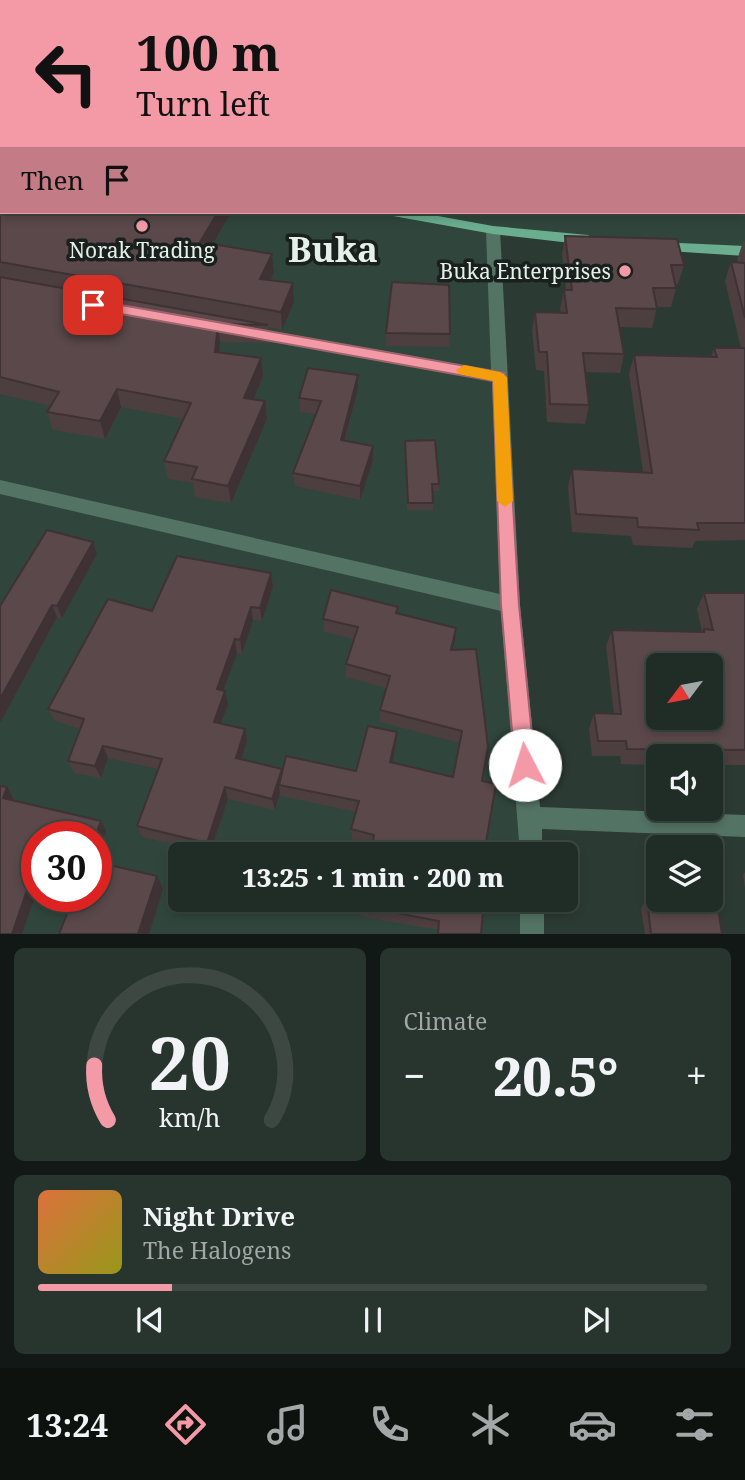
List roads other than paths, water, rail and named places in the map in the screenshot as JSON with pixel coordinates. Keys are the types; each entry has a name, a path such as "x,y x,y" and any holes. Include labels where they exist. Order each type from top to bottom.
{"main road":[{"path":"404,214 493,230 599,242"},
{"path":"639,246 745,251"}],"street":[{"path":"493,230 510,605 531,842"},
{"path":"226,328 500,377"},
{"path":"0,486 510,605"},
{"path":"530,818 745,826"},
{"path":"532,912 532,934"}],"place":[{"name":"Norak Trading","path":"142,226"},
{"name":"Buka Enterprises","path":"625,271"}],"district":[{"name":"Buka","path":"333,248"}]}
